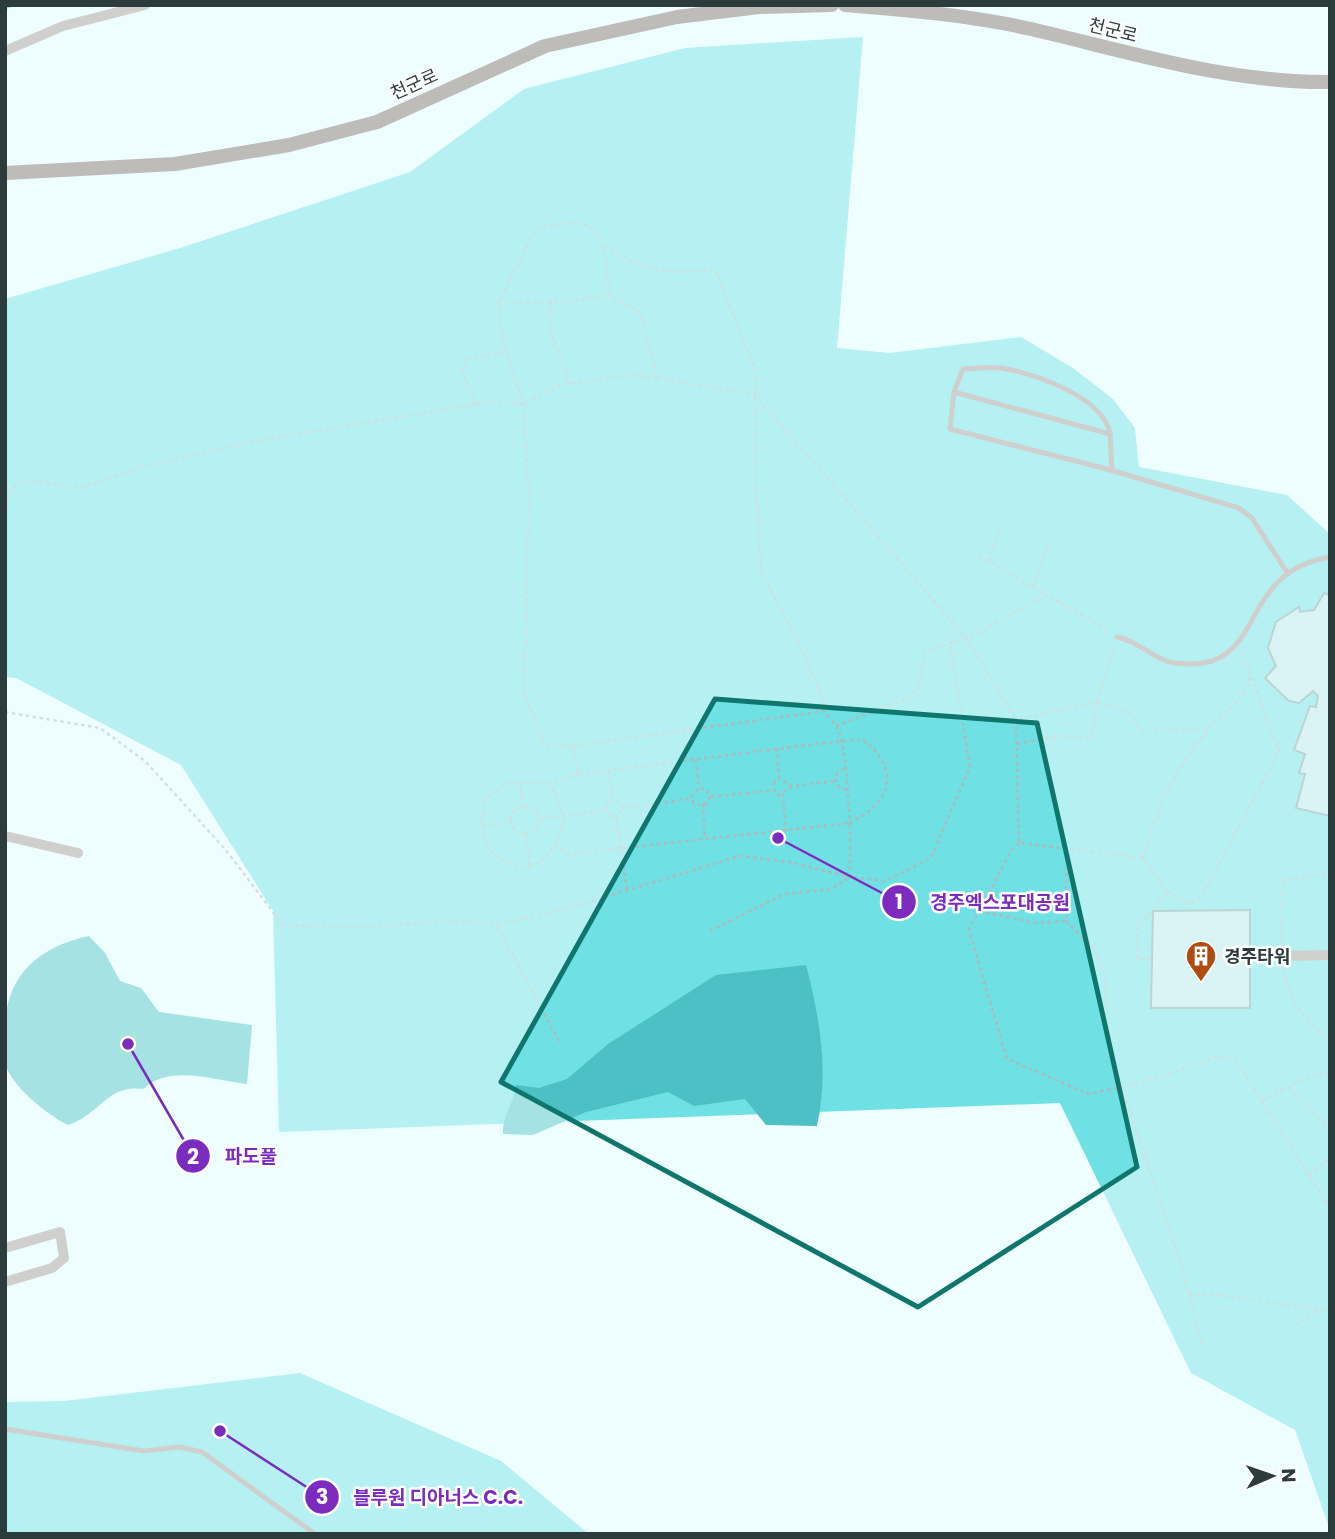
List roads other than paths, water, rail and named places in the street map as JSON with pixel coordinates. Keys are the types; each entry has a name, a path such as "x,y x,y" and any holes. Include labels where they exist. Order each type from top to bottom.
{"street":[{"path":"5,51 63,26 145,5"},
{"name":"천군로","path":"5,173 174,164 289,145 377,122 545,46 677,17 759,7 832,5"},
{"name":"천군로","path":"845,5 934,12 1028,29 1170,64 1270,80 1330,82"},
{"path":"5,836 78,853"},
{"path":"1282,956 1330,955"},
{"path":"5,1248 60,1232 64,1258 51,1268 5,1282"}],"lane":[{"path":"1112,470 1109,426 1084,399 1044,380 1001,368 963,369 954,392 950,429 1112,470 1238,508 1252,518 1288,574"},
{"path":"954,392 1110,434"},
{"path":"1117,637 1131,639 1160,658 1185,664 1221,656 1239,642 1268,594 1288,574 1330,557"},
{"path":"5,1429 144,1451 179,1447 202,1452 314,1534"}],"waterway":[{"path":"5,7 11,5"}],"place":[{"name":"경주엑스포대공원","path":"778,838"},
{"name":"경주타워","path":"1201,983"},
{"name":"파도풀","path":"128,1044"},
{"name":"블루원 디아너스 C.C.","path":"220,1431"}]}
